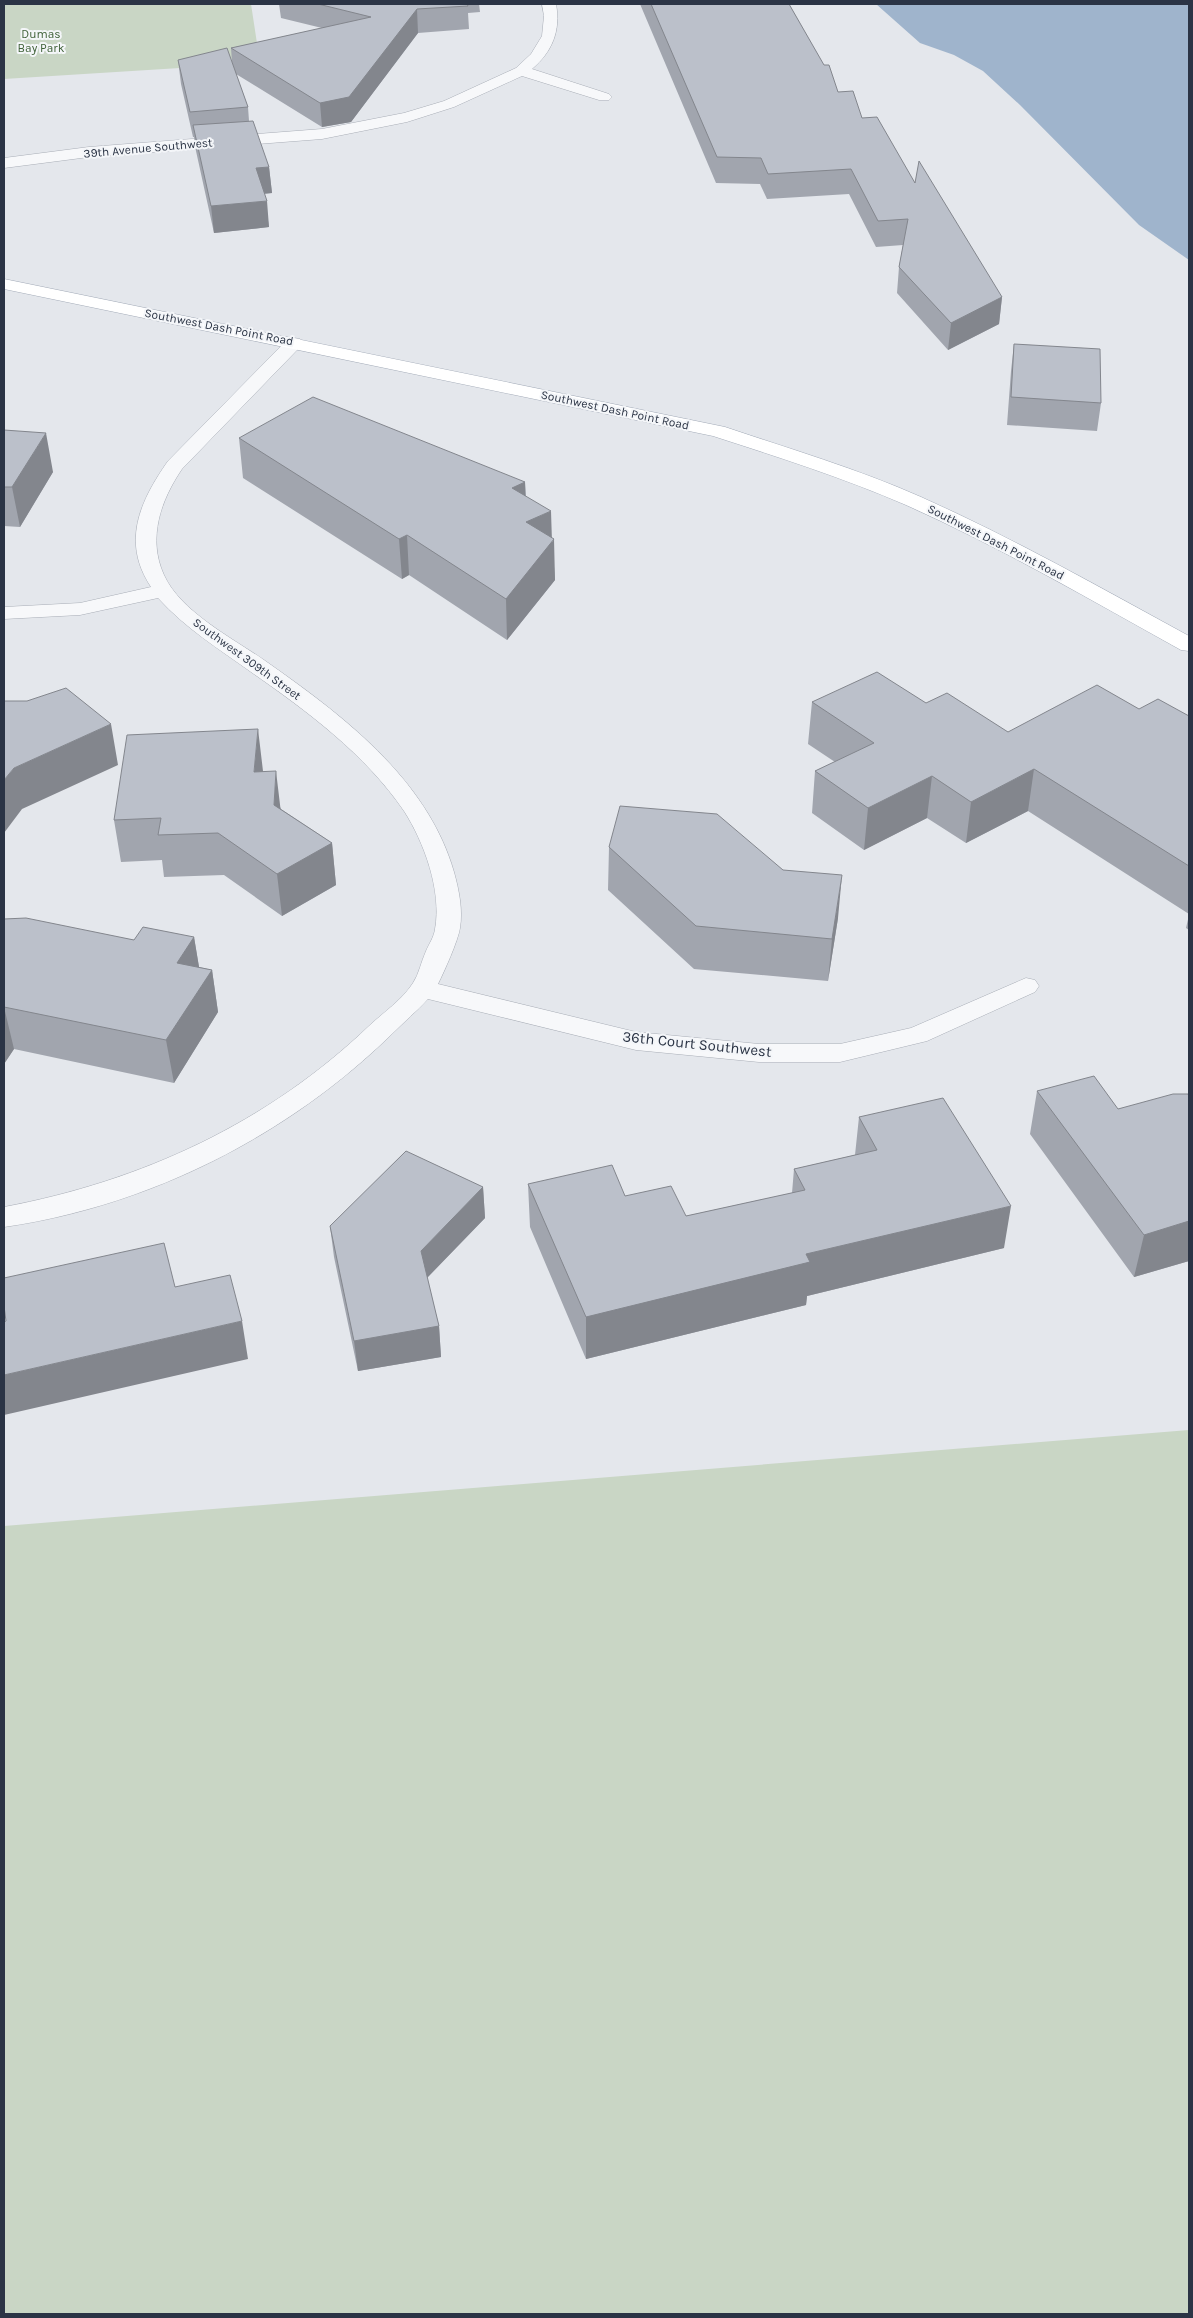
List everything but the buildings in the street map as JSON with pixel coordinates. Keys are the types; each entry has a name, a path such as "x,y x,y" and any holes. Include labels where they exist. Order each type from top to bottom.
{"main road":[{"name":"Southwest Dash Point Road","path":"4,284 718,431 796,457 913,501 1050,569 1189,645"}],"street":[{"name":"39th Avenue Southwest","path":"4,163 89,152 322,134 408,117 449,104 506,80 522,71 537,57 549,36 551,21 549,4"},
{"path":"522,71 604,97"},
{"name":"Southwest 309th Street","path":"294,343 175,465 161,483 148,518 146,560 163,591 189,616 283,684 322,715 385,770 415,809 433,847 446,885 448,927 422,988"},
{"path":"4,613 80,609 163,591"},
{"name":"36th Court Southwest","path":"422,988 636,1041 759,1054 840,1053 918,1036 1026,986"},
{"path":"4,1217 91,1198 143,1180 197,1155 274,1114 325,1080 372,1040 422,988"}],"green space":[{"name":"Dumas Bay Park","path":"4,4 251,4 260,63 4,79"},
{"path":"1189,1430 1189,2314 4,2314 4,1526"}],"water":[{"path":"876,4 1189,4 1189,260 1139,225 1020,105 983,71 954,55 920,43"}]}
